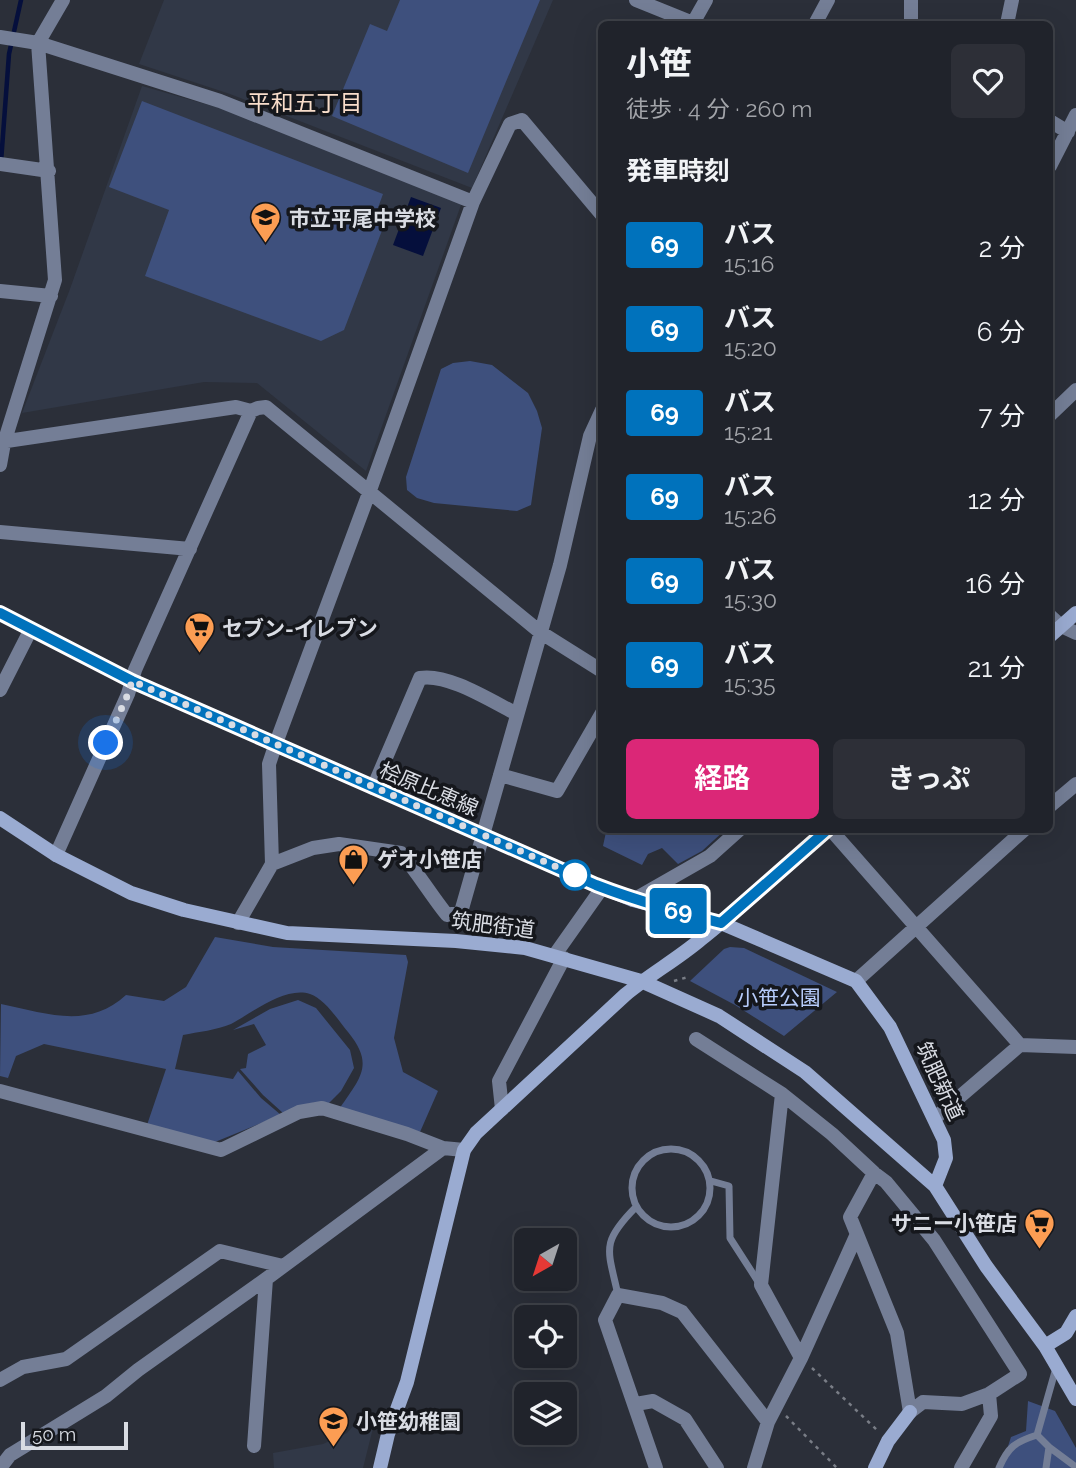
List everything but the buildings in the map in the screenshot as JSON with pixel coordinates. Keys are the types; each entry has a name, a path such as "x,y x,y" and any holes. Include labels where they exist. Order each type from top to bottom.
{"street":[{"path":"0,465 2,442 55,280 38,43 63,0"},
{"path":"636,0 689,21"},
{"path":"695,21 706,0"},
{"path":"817,21 828,0"},
{"path":"911,0 911,21"},
{"path":"1008,21 1012,0"},
{"path":"0,37 38,43 220,100 473,202"},
{"path":"1053,160 1076,115"},
{"path":"238,923 272,864 269,764 275,743 369,494 473,202 510,124 523,120 598,210"},
{"path":"1053,123 1068,132"},
{"path":"0,164 49,171"},
{"path":"0,291 51,296"},
{"path":"1053,412 1076,390"},
{"path":"2,442 236,407 251,411 266,407 540,632 598,668"},
{"path":"56,855 251,411"},
{"path":"272,864 313,848 339,844 401,853 424,880 447,915 461,912 596,440"},
{"path":"0,532 190,549"},
{"path":"1056,631 1076,612"},
{"name":"桧原比恵線","path":"0,613 132,681 602,888 633,900 721,923"},
{"path":"0,690 31,629"},
{"path":"1056,631 1076,634"},
{"path":"373,788 420,678 432,676 470,690 517,714"},
{"path":"500,775 557,791 598,720"},
{"path":"1053,804 1076,784"},
{"name":"筑肥街道","path":"0,818 56,855 131,893 184,910 287,933 470,942 525,948 641,981 719,1016 805,1072 935,1186"},
{"path":"633,900 710,856 736,833"},
{"path":"380,1468 388,1434 407,1382 464,1150 476,1133 641,981 668,965 721,923 826,833"},
{"path":"833,833 1020,1045"},
{"path":"721,923 856,981 1021,833"},
{"path":"502,1109 499,1081 559,957 602,888"},
{"name":"筑肥新道","path":"856,981 890,1027 944,1140 946,1158 935,1186"},
{"path":"696,1039 782,1094 886,1182 934,1240 1020,1374 989,1394 962,1404 923,1402 910,1412 888,1441 875,1468"},
{"path":"935,1118 1020,1045 1076,1047"},
{"path":"0,1091 220,1150 299,1112 322,1108 443,1148 464,1150"},
{"path":"782,1094 761,1285 801,1357"},
{"path":"1,1468 10,1455 106,1396 443,1148"},
{"path":"874,1173 850,1217 897,1333 910,1412"},
{"path":"935,1186 986,1266 1045,1346 1076,1399"},
{"path":"754,1468 768,1422 857,1234"},
{"path":"0,1380 23,1367 66,1359 220,1251 283,1266"},
{"path":"254,1446 266,1279"},
{"path":"656,1468 605,1320 618,1295 662,1303 682,1312 768,1422"},
{"path":"1045,1346 1066,1333 1076,1316"},
{"path":"961,1468 991,1416 989,1394"},
{"path":"636,1404 653,1401 685,1419 717,1468"}],"lane":[{"path":"672,1147 686,1150 701,1160 711,1181 708,1204 695,1220 684,1226 662,1226 642,1215 636,1207 631,1189 632,1177 650,1153 672,1147"},
{"path":"711,1181 729,1186 730,1238 761,1285"},
{"path":"618,1295 608,1247 620,1224 636,1207"},
{"path":"1037,1435 1057,1365"},
{"path":"1037,1435 1076,1467"},
{"path":"999,1468 1007,1451 1021,1440 1037,1435"},
{"path":"1046,1468 1049,1447"}],"path":[{"path":"674,981 688,977"},
{"path":"801,1357 888,1441"},
{"path":"776,1406 836,1468"}],"shaded area":[{"path":"164,0 553,0 472,188 230,94 139,64"},
{"name":"市立平尾中学校","path":"142,86 223,109 462,202 366,471 257,383 204,382 22,413 70,289"},
{"path":"411,197 441,208 423,256 393,245"},
{"name":"小笹幼稚園","path":"355,1424 373,1428 363,1468 274,1468 273,1453 323,1444 347,1433"}],"green space":[{"path":"400,0 540,0 468,173 332,116 370,24 387,31"},
{"path":"142,101 383,194 375,216 386,220 344,330 321,341 145,276 169,210 109,187"},
{"path":"470,361 492,365 528,393 537,411 542,428 531,505 517,511 434,503 417,498 407,490 406,477 441,369 453,363"},
{"path":"606,833 722,833 702,851 678,864 662,848 648,854 642,865 603,846"},
{"path":"215,937 273,947 406,955 408,962 394,1038 403,1072 438,1091 420,1132 340,1108 362,1071 361,1054 348,1032 326,1005 310,994 280,997 226,1026 183,1035 175,1069 233,1079 238,1071 261,1098 281,1115 215,1142 147,1125 166,1069 44,1044 16,1056 8,1078 0,1076 1,1004 50,1014 82,1016 112,1006 126,995 164,1001 186,987"},
{"name":"小笹公園","path":"744,948 837,992 784,1036 690,981 724,949"},
{"path":"298,1000 316,1008 350,1050 354,1068 341,1091 329,1103 311,1103 283,1113 240,1069 246,1068 248,1054 266,1045 254,1024 233,1030 270,1009"},
{"path":"1028,1401 1055,1411 1076,1448 1076,1468 1001,1468 1011,1437 1026,1431"}],"waterway":[{"path":"1,162 9,54 21,0"}],"bus line":[{"name":"69","path":"0,613 132,681 633,900 721,923 824,833"}],"place":[{"name":"市立平尾中学校","path":"266,245"},
{"name":"セブン-イレブン","path":"199,655"},
{"name":"ゲオ小笹店","path":"354,886"},
{"name":"サニー小笹店","path":"1040,1250"},
{"name":"小笹幼稚園","path":"333,1448"}],"district":[{"name":"平和五丁目","path":"305,102"}],"route":[{"path":"106,743 132,681 575,875"}]}
